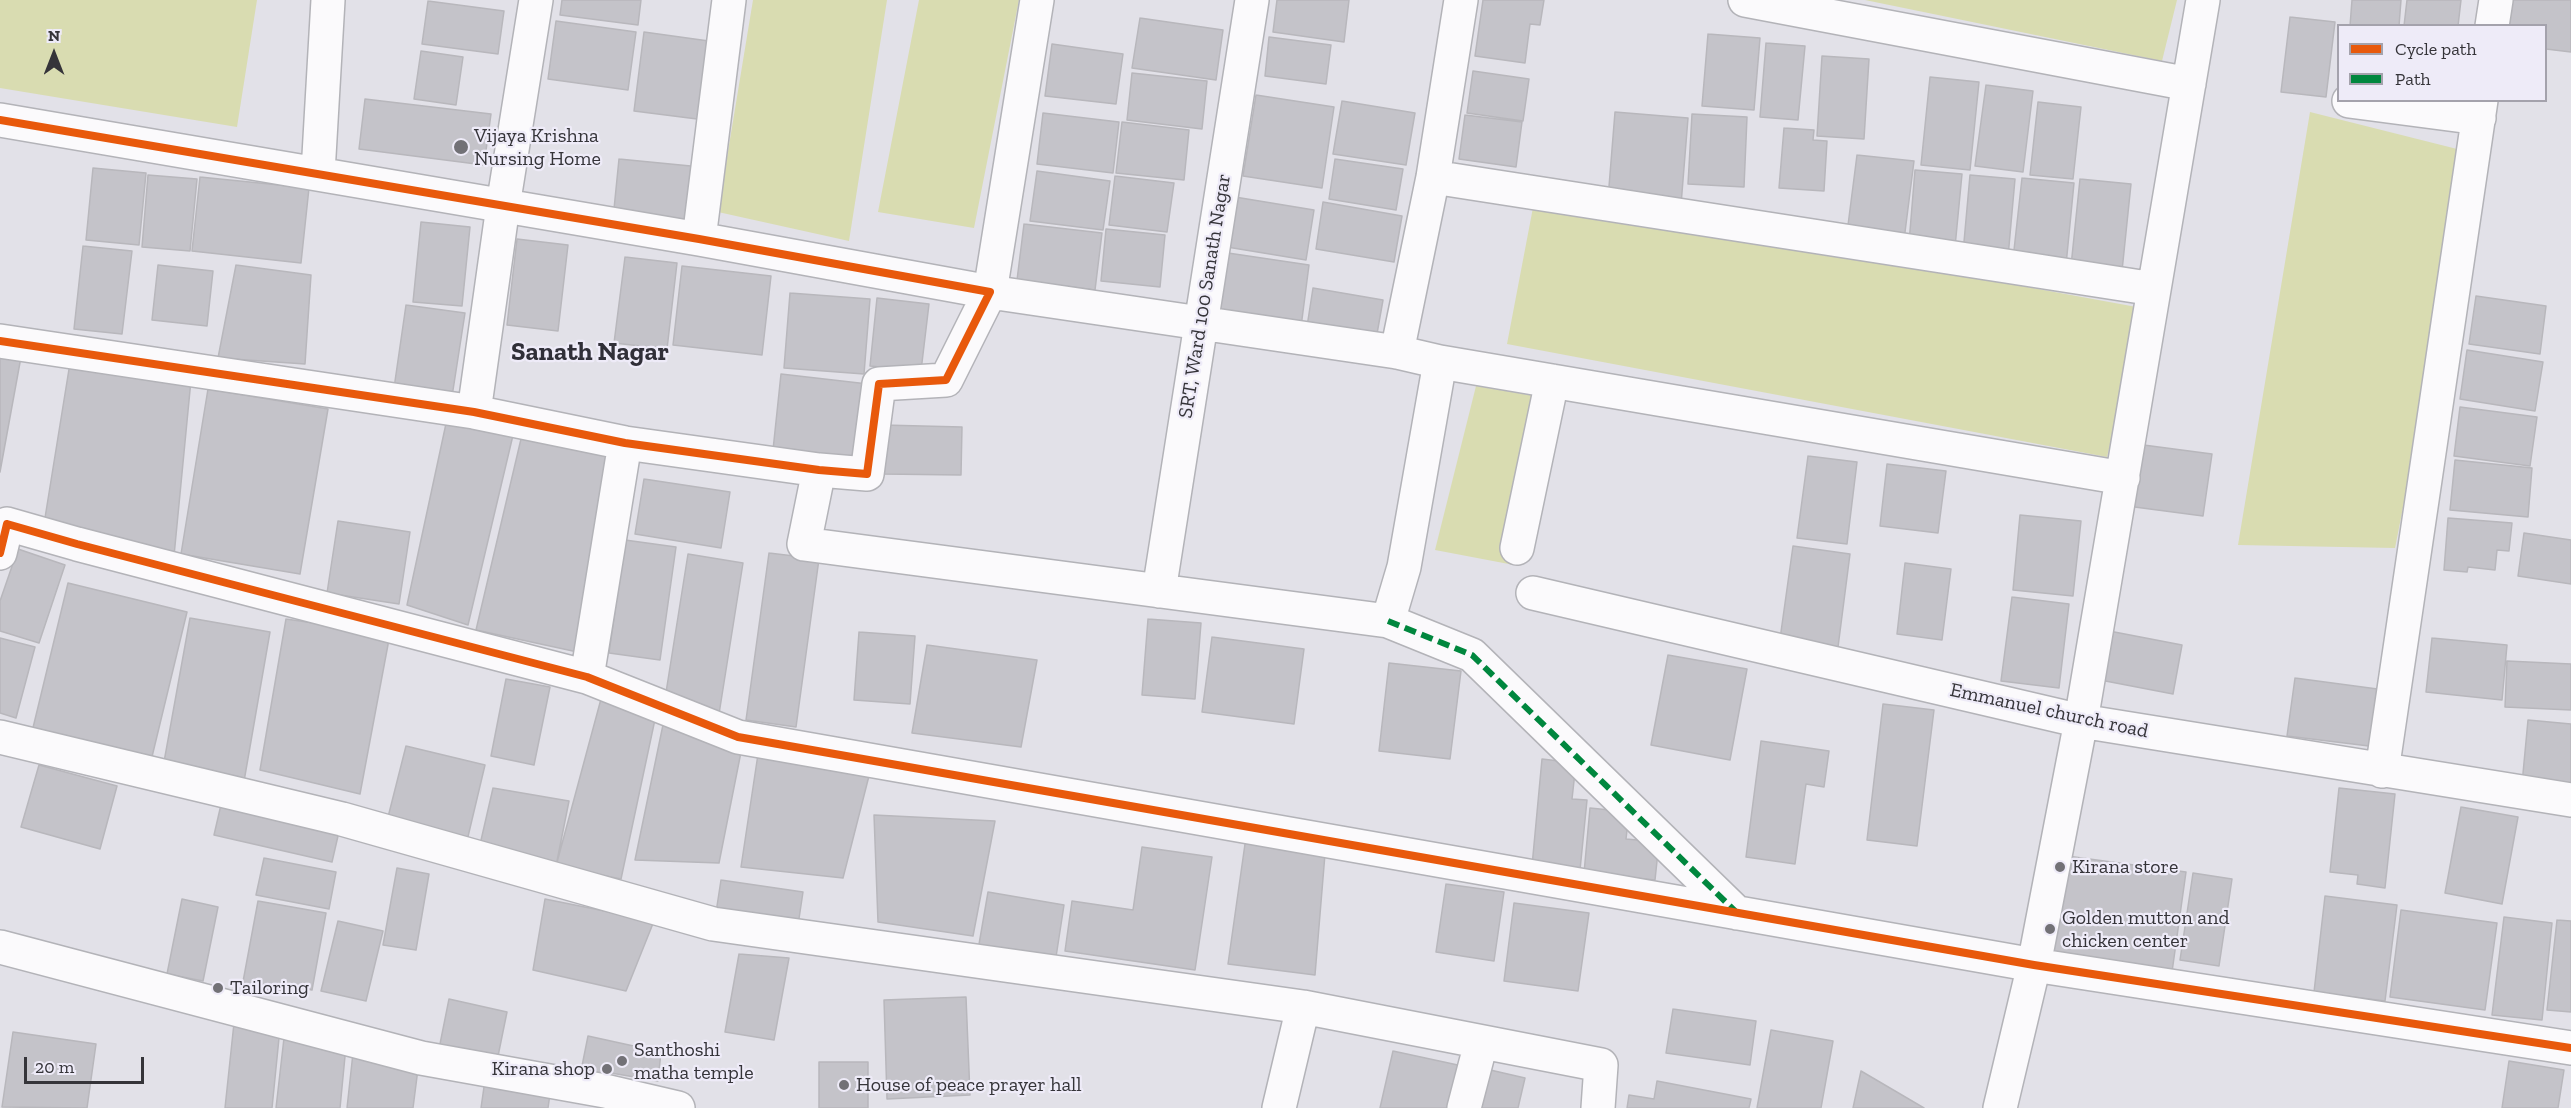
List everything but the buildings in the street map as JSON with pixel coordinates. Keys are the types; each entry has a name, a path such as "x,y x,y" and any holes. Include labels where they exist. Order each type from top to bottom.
{"street":[{"path":"318,173 328,0"},
{"path":"474,412 503,206 536,0"},
{"path":"699,239 729,0"},
{"path":"0,341 474,412 624,443 819,470 867,474 879,384 946,380 990,292 1037,0"},
{"name":"SRT, Ward 100 Sanath Nagar","path":"1159,591 1252,0"},
{"path":"1397,352 1433,177 1461,0"},
{"path":"1745,0 2189,84"},
{"path":"2000,1108 2034,965 2081,721 2203,0"},
{"path":"2492,24 2496,0"},
{"path":"2365,102 2480,109 2382,771"},
{"path":"0,120 699,239 990,292 1201,321 1397,352 1440,362 2123,478"},
{"path":"1433,177 2154,289"},
{"path":"1388,621 1404,567 1440,362"},
{"path":"1517,548 1552,381"},
{"path":"587,676 624,443"},
{"path":"819,470 804,544 1388,621 1472,655 1737,913"},
{"path":"0,553 8,524 77,544 587,676 738,737 2034,965 2571,1048"},
{"name":"Emmanuel church road","path":"1533,592 2081,721 2571,800"},
{"path":"0,737 342,819 713,924 1303,1007 1601,1065 1598,1108"},
{"path":"0,947 421,1058 603,1100 678,1108"},
{"path":"1279,1108 1303,1007"},
{"path":"1464,1108 1481,1043"}],"green space":[{"path":"0,0 257,0 237,127 0,88"},
{"path":"753,0 887,0 849,241 718,212"},
{"path":"919,0 1019,0 974,228 878,212"},
{"path":"1865,0 2177,0 2162,61"},
{"path":"2310,112 2473,153 2395,548 2238,545"},
{"path":"1535,197 2142,308 2107,457 1507,344"},
{"path":"1476,386 1541,397 1514,565 1435,550"}],"marked path":[{"path":"1388,621 1472,655 1735,911"}],"cycle path":[{"path":"0,120 699,239 990,292 946,380 879,384 867,474 819,470 625,443 474,412 0,341"},
{"path":"0,553 7,524 587,677 738,737 2034,965 2571,1048"}],"place":[{"name":"Vijaya Krishna Nursing Home","path":"461,147"},
{"name":"Kirana store","path":"2060,867"},
{"name":"Golden mutton and chicken center","path":"2050,929"},
{"name":"Tailoring","path":"218,988"},
{"name":"Santhoshi matha temple","path":"622,1061"},
{"name":"Kirana shop","path":"607,1069"},
{"name":"House of peace prayer hall","path":"844,1085"}],"district":[{"name":"Sanath Nagar","path":"590,353"}]}
